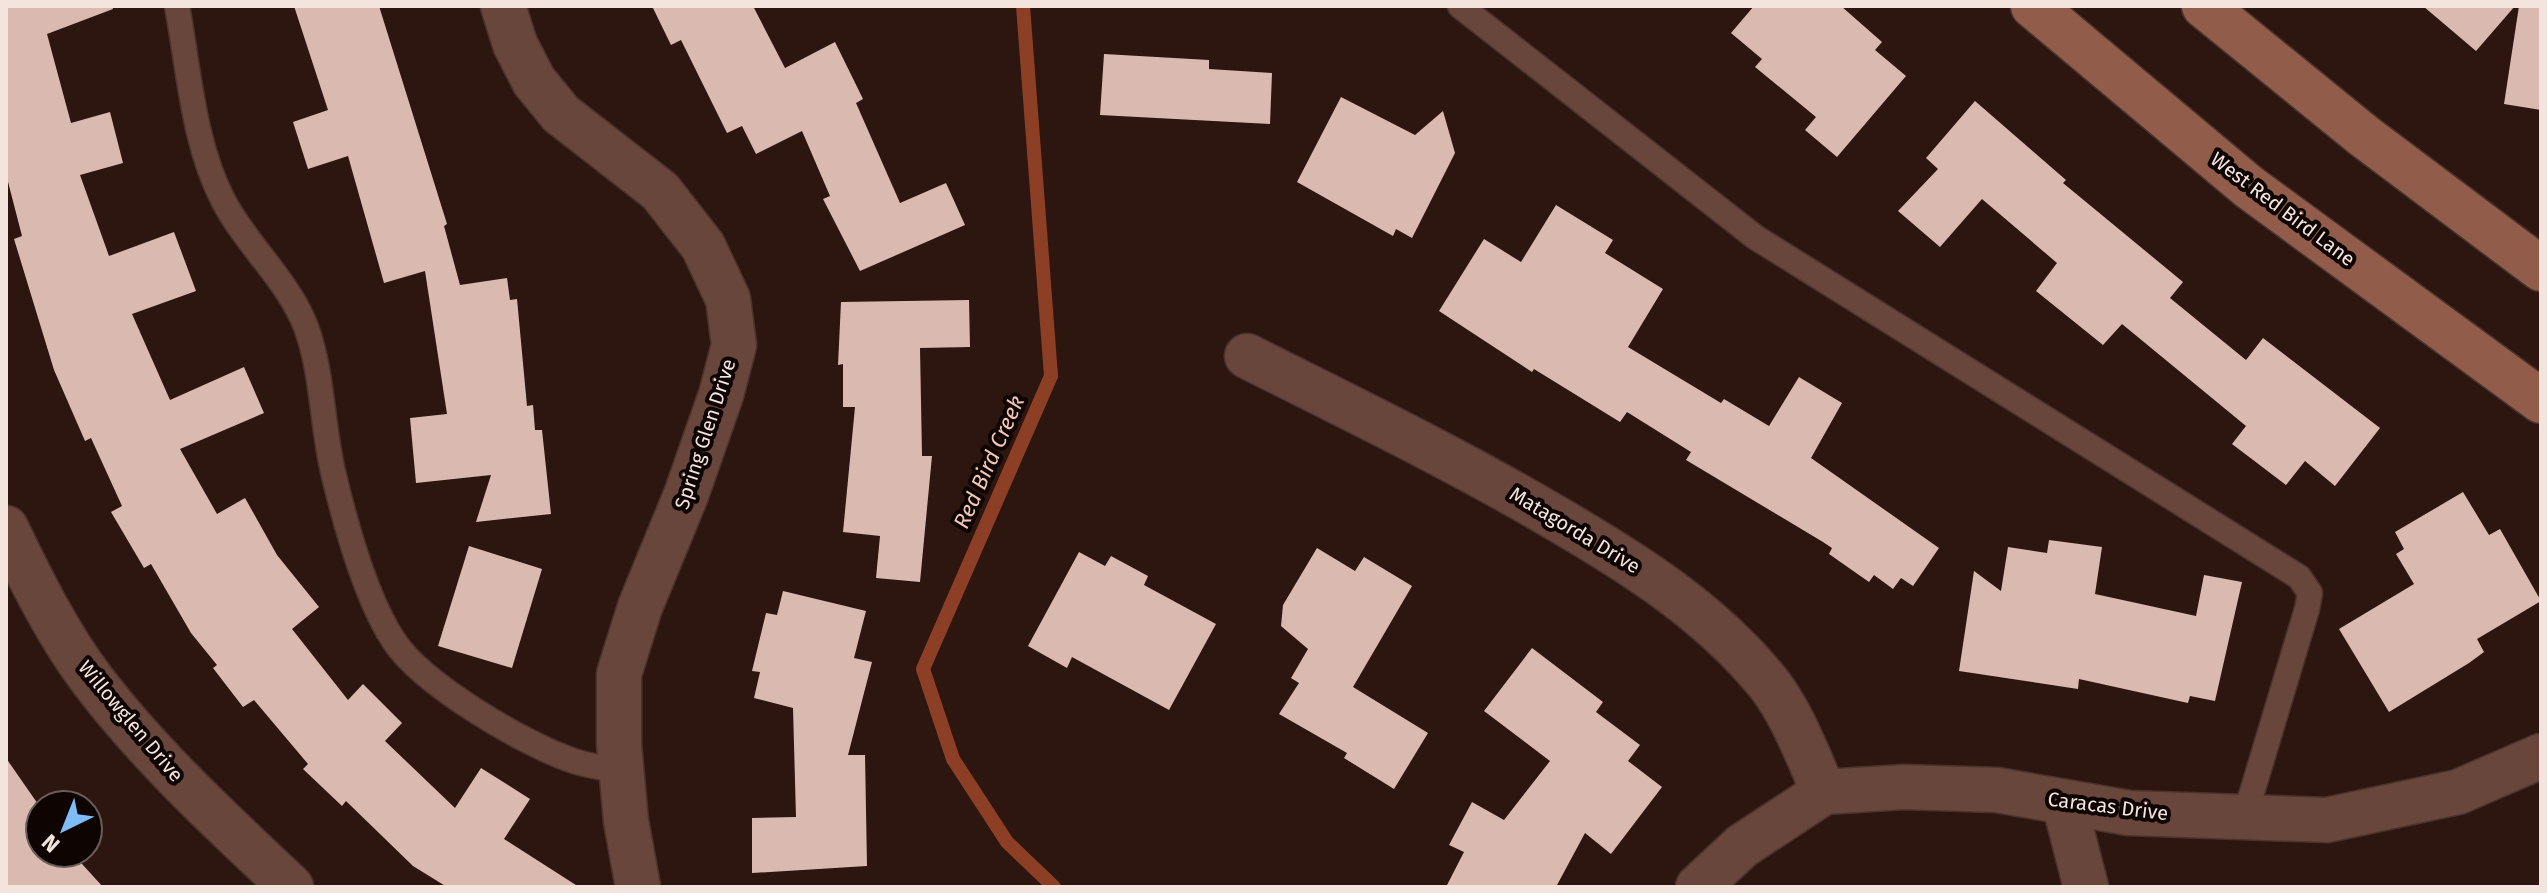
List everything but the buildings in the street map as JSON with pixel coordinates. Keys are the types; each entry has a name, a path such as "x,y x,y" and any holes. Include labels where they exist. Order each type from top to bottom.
{"main road":[{"name":"West Red Bird Lane","path":"2033,6 2249,187 2541,401"},
{"path":"2204,6 2364,136 2541,269"}],"street":[{"name":"Spring Glen Drive","path":"503,6 515,44 534,81 561,114 660,191 703,246 728,299 734,345 721,395 686,495 640,607 619,674 621,771 638,887"},
{"name":"Matagorda Drive","path":"1247,356 1479,472 1618,554 1673,592 1729,639 1771,687 1824,792"},
{"name":"Willowglen Drive","path":"6,528 38,592 92,680 195,797 291,887"},
{"name":"Caracas Drive","path":"1698,887 1742,846 1824,792 1904,787 1997,790 2129,813 2327,820 2458,792 2539,763"},
{"path":"2064,802 2086,887"}],"lane":[{"path":"177,6 211,176 224,203 288,294 306,327 334,477 365,576 392,639 406,658 449,693 544,749 575,761 621,771"},
{"path":"1460,6 1755,237 2299,577 2310,593 2307,609 2244,819"}],"waterway":[{"name":"Red Bird Creek","path":"1023,6 1051,376 923,669 953,759 1007,842 1054,887"}]}
